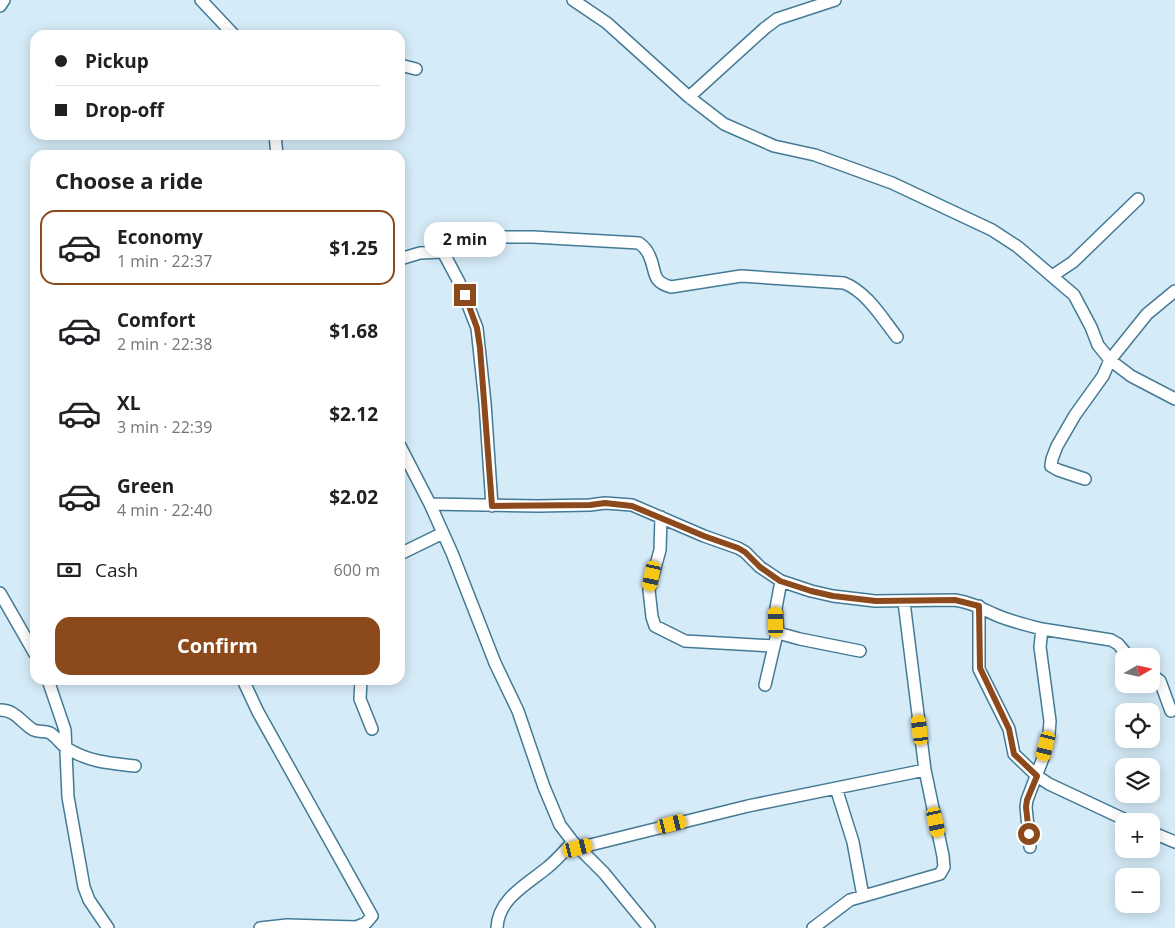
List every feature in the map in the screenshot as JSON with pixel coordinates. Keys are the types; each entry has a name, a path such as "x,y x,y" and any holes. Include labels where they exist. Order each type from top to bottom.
{"street":[{"path":"201,0 229,30"},
{"path":"573,0 607,23 689,97 724,124 774,146 815,155 892,183 992,230 1018,247 1074,295 1088,320 1098,345 1110,360 1131,376 1175,400"},
{"path":"689,97 764,28 777,20 835,0"},
{"path":"405,66 416,69"},
{"path":"1052,276 1073,262 1138,199"},
{"path":"405,258 443,252 500,238 533,237 639,242 649,255 656,280 671,287 741,276 844,283 854,287 864,297 897,337"},
{"path":"443,252 460,282 477,328 492,506"},
{"path":"1085,478 1051,466 1057,446 1075,415 1103,376 1110,360 1147,314 1175,291"},
{"path":"405,456 443,533 495,663 518,710 544,787 560,825 576,845 604,873 649,928"},
{"path":"430,504 492,506 618,503 632,506 738,548 780,581 811,591 833,596 876,601 955,600 979,606 996,615 1042,629 1111,640 1121,648"},
{"path":"661,518 660,550 649,590 655,626 685,641 773,646"},
{"path":"405,552 443,533"},
{"path":"765,685 773,646 778,633 776,608 780,581"},
{"path":"0,593 30,645"},
{"path":"813,928 850,900 940,874 944,868 925,770 904,602"},
{"path":"979,606 980,668 1009,729 1014,754 1037,776 1049,784 1115,815"},
{"path":"1030,847 1027,800 1037,776 1049,734 1050,721 1040,647 1042,629"},
{"path":"778,633 860,650"},
{"path":"1160,680 1172,711"},
{"path":"50,685 63,719 68,797 84,887 108,928"},
{"path":"245,685 258,712 372,916 366,923 356,927 287,925 260,928"},
{"path":"361,685 360,699 372,729"},
{"path":"0,710 9,710 35,731 50,734 66,748 88,759 135,766"},
{"path":"497,928 497,921 509,897 576,845 748,806 925,770"},
{"path":"836,788 853,842 863,896"},
{"path":"1160,834 1174,837"}],"route":[{"path":"465,295 477,328 480,348 492,506 618,503 632,506 738,548 780,581 793,586 833,596 876,601 955,600 979,606 978,662 980,668 1009,729 1014,754 1037,776 1026,807 1029,834"}]}
